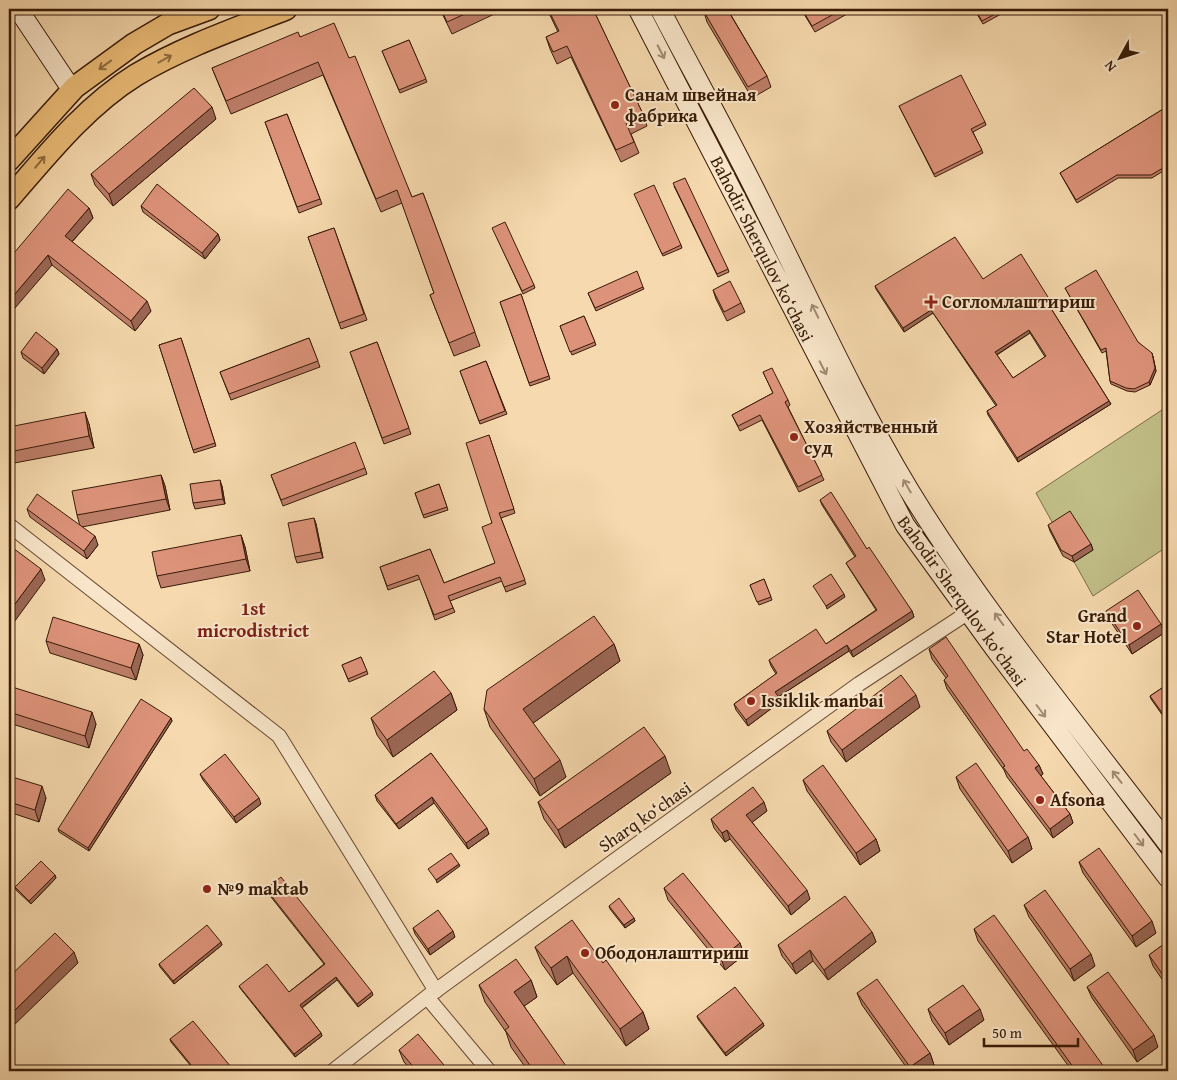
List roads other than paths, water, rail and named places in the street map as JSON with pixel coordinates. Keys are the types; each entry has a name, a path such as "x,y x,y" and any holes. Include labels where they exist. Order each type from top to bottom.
{"main road":[{"path":"18,9 72,90"},
{"path":"9,160 72,90 134,44 168,24 209,9"},
{"path":"9,199 43,159 88,113 135,76 182,50 286,9"},
{"name":"Bahodir Sherqulov ko‘chasi","path":"638,9 905,525 995,649 1168,878"},
{"name":"Bahodir Sherqulov ko‘chasi","path":"660,9 728,133 862,405 909,490 951,554 1012,638 1168,844"},
{"path":"995,649 1012,638"}],"street":[{"path":"9,525 279,736 432,994 488,1071"},
{"name":"Sharq ko‘chasi","path":"333,1071 432,994 860,684 985,601"}],"place":[{"name":"Санам швейная фабрика","path":"615,105"},
{"name":"Согломлаштириш","path":"931,302"},
{"name":"Хозяйственный суд","path":"794,437"},
{"name":"Grand Star Hotel","path":"1137,626"},
{"name":"Issiklik manbai","path":"751,701"},
{"name":"Afsona","path":"1040,800"},
{"name":"№9 maktab","path":"207,889"},
{"name":"Ободонлаштириш","path":"585,953"}],"district":[{"name":"1st microdistrict","path":"253,619"}]}
